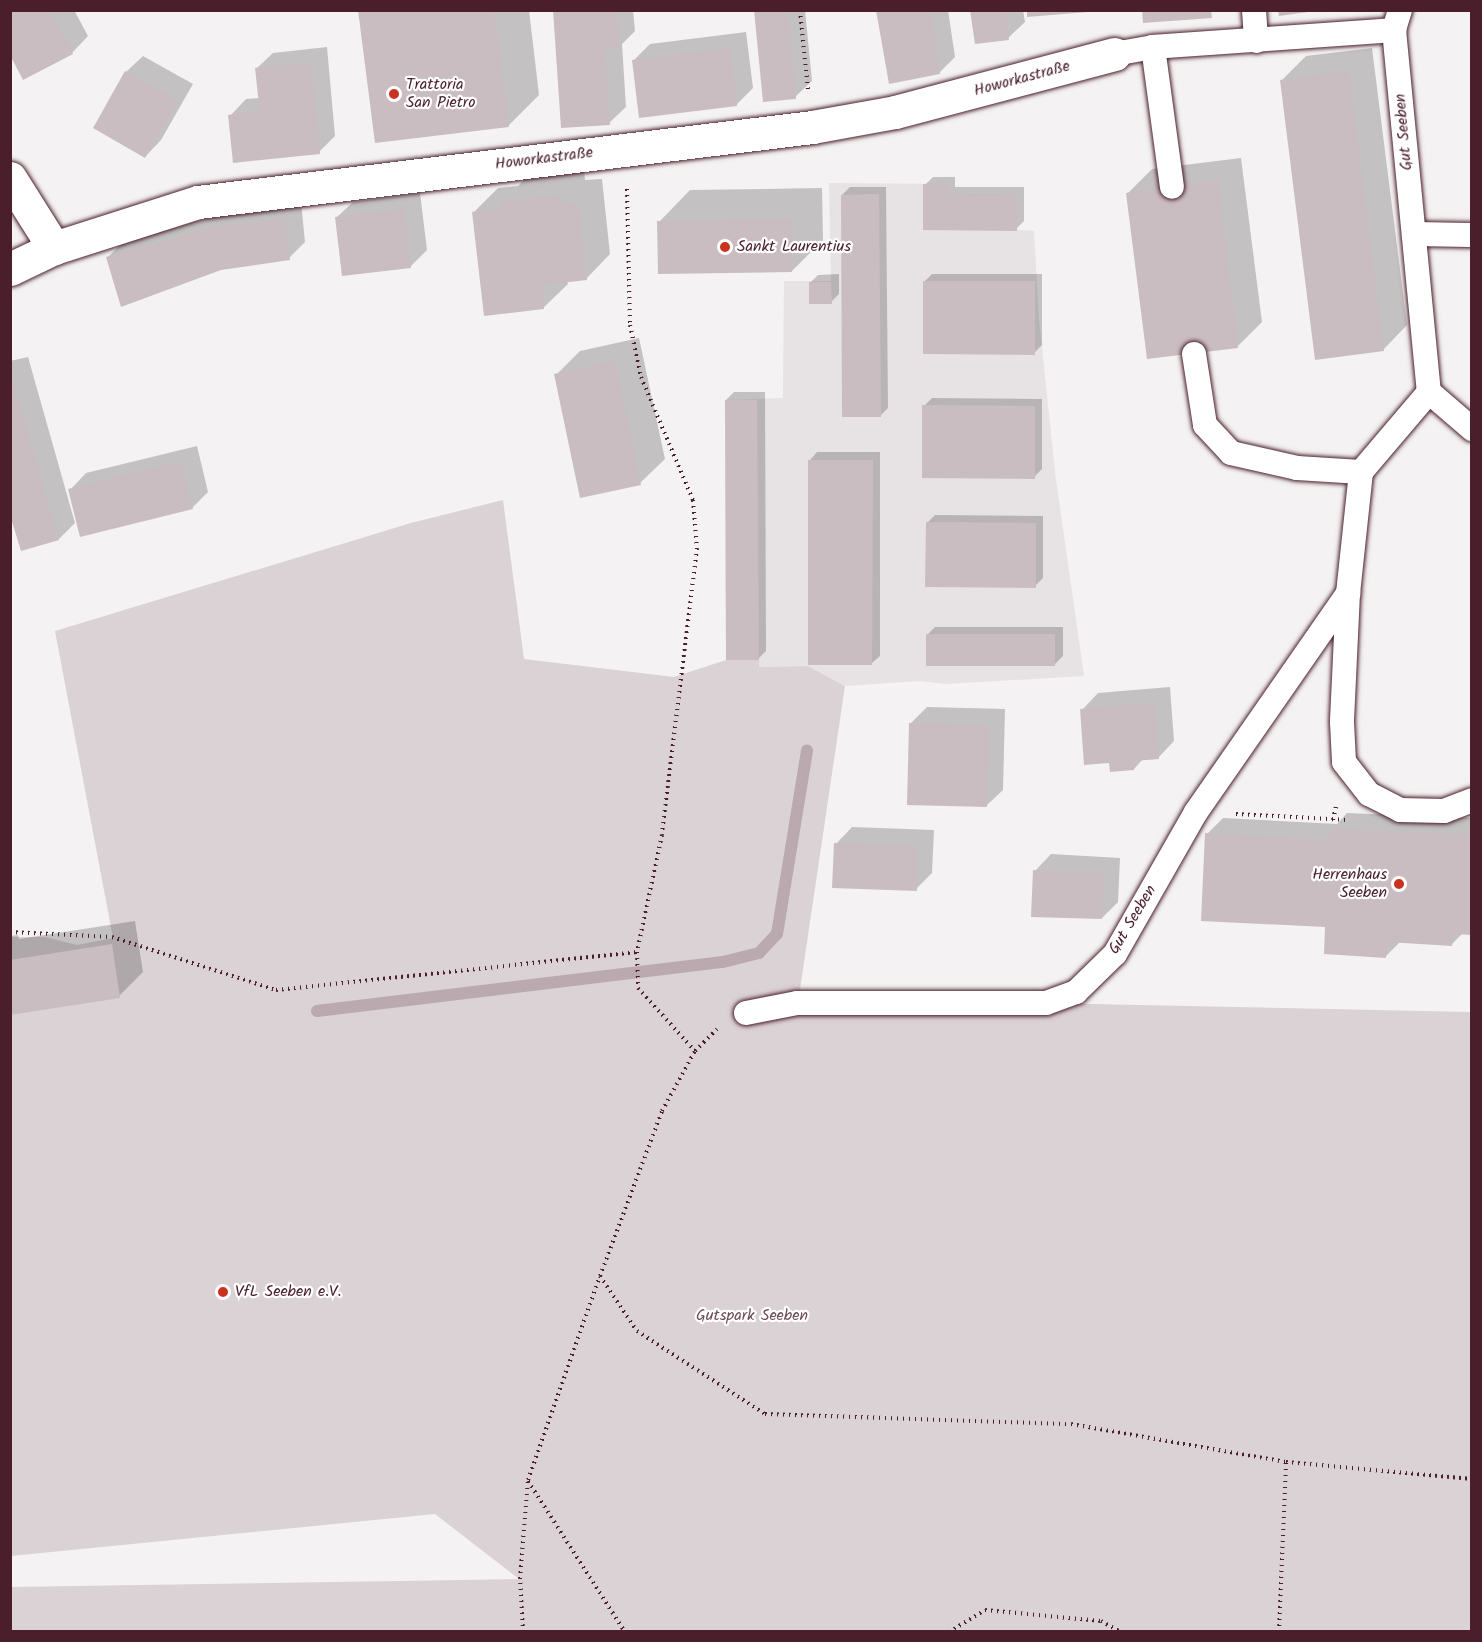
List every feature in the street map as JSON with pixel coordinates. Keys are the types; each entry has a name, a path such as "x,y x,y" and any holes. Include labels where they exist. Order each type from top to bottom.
{"street":[{"name":"Howorkastraße","path":"10,269 54,248 198,202 812,127 895,112 1114,54"},
{"path":"10,178 54,248"}],"lane":[{"path":"1254,10 1256,41"},
{"name":"Gut Seeben","path":"1114,54 1153,47 1256,41 1397,20 1429,392"},
{"path":"1153,47 1172,187"},
{"path":"1414,234 1472,235"},
{"path":"1194,354 1205,425 1231,453 1297,468 1361,472 1429,392 1472,429"},
{"name":"Gut Seeben","path":"1361,472 1348,593 1342,722 1344,762 1369,794 1400,810 1444,811 1472,800"},
{"name":"Gut Seeben","path":"746,1013 797,1003 1046,1004 1076,993 1115,954 1196,812 1348,593"}],"path":[{"path":"800,10 812,127"},
{"path":"523,1632 520,1579 528,1480 600,1276 662,1111 696,1052 638,988 638,952 662,835 697,548 693,500 641,376 630,326 626,149"},
{"path":"1196,812 1356,820"},
{"path":"10,932 112,937 276,990 638,952"},
{"path":"600,1276 637,1331 765,1414 1071,1424 1286,1462 1472,1479"},
{"path":"1279,1632 1286,1462"},
{"path":"528,1480 625,1632"},
{"path":"949,1632 985,1610 1101,1622 1121,1632"}],"shaded area":[{"path":"829,183 948,184 948,194 1017,195 1017,230 1034,231 1039,320 1056,480 1084,676 945,684 920,681 845,686 808,666 758,667 758,660 726,660 725,400 783,398 784,281 831,281"}],"green space":[{"name":"Gutspark Seeben","path":"503,500 524,659 674,677 726,660 759,660 759,667 808,666 845,686 798,1003 1046,1003 1471,1012 1471,1631 11,1632 10,1587 519,1579 435,1514 11,1556 11,937 45,937 77,945 113,938 55,631 411,523"}],"building":[{"path":"21,10 50,10 73,54 23,80 10,55 10,16"},
{"path":"358,10 494,10 509,127 375,143"},
{"path":"553,10 617,10 619,48 605,50 610,125 561,128"},
{"path":"754,10 788,10 796,99 763,102"},
{"path":"876,10 930,10 940,74 889,84"},
{"path":"970,10 1006,10 1009,40 975,44"},
{"path":"1027,10 1088,10 1088,12 1027,17"},
{"path":"1142,10 1211,10 1212,18 1143,23"},
{"path":"1278,10 1308,10 1308,12 1279,16"},
{"path":"730,48 737,106 639,118 632,60"},
{"path":"311,62 320,154 233,163 228,115 252,112 259,105 255,68"},
{"path":"125,71 178,101 145,158 93,128"},
{"path":"1349,71 1384,351 1315,360 1280,80"},
{"path":"1218,181 1238,348 1147,359 1126,193"},
{"path":"923,184 948,184 948,194 1017,195 1017,231 923,230"},
{"path":"879,194 881,417 842,417 841,195"},
{"path":"560,195 562,204 578,202 587,280 542,285 544,309 484,316 472,212 501,208 500,202"},
{"path":"404,209 411,268 342,276 335,217"},
{"path":"285,218 290,260 221,270 121,307 106,257 215,227"},
{"name":"Sankt Laurentius","path":"791,219 792,272 658,274 657,221"},
{"path":"923,281 1035,281 1035,355 923,354"},
{"path":"809,282 831,282 832,304 809,304"},
{"path":"615,361 641,485 580,498 554,374"},
{"path":"10,371 59,540 21,551 10,515"},
{"path":"725,400 757,400 759,660 726,660"},
{"path":"922,405 1035,406 1035,479 922,478"},
{"path":"808,460 873,460 872,665 808,665"},
{"path":"181,461 193,509 80,537 68,489"},
{"path":"926,522 1036,523 1036,588 925,587"},
{"path":"926,634 1055,634 1055,666 926,666"},
{"path":"1154,703 1159,759 1134,761 1134,770 1110,772 1109,763 1084,765 1080,709"},
{"path":"909,723 989,725 987,807 907,805"},
{"name":"Herrenhaus Seeben","path":"1330,829 1472,834 1472,935 1453,934 1452,946 1387,942 1386,958 1324,954 1325,927 1201,921 1205,833 1329,840"},
{"path":"834,843 918,846 917,891 832,888"},
{"path":"1033,870 1104,874 1102,919 1031,917"},
{"path":"112,944 120,998 10,1015 10,960"}],"waterway":[{"path":"317,1011 723,962 759,953 777,934 807,750"}],"place":[{"name":"Trattoria San Pietro","path":"394,94"},
{"name":"Sankt Laurentius","path":"725,247"},
{"name":"Herrenhaus Seeben","path":"1399,884"},
{"name":"VfL Seeben e.V.","path":"223,1292"}]}
